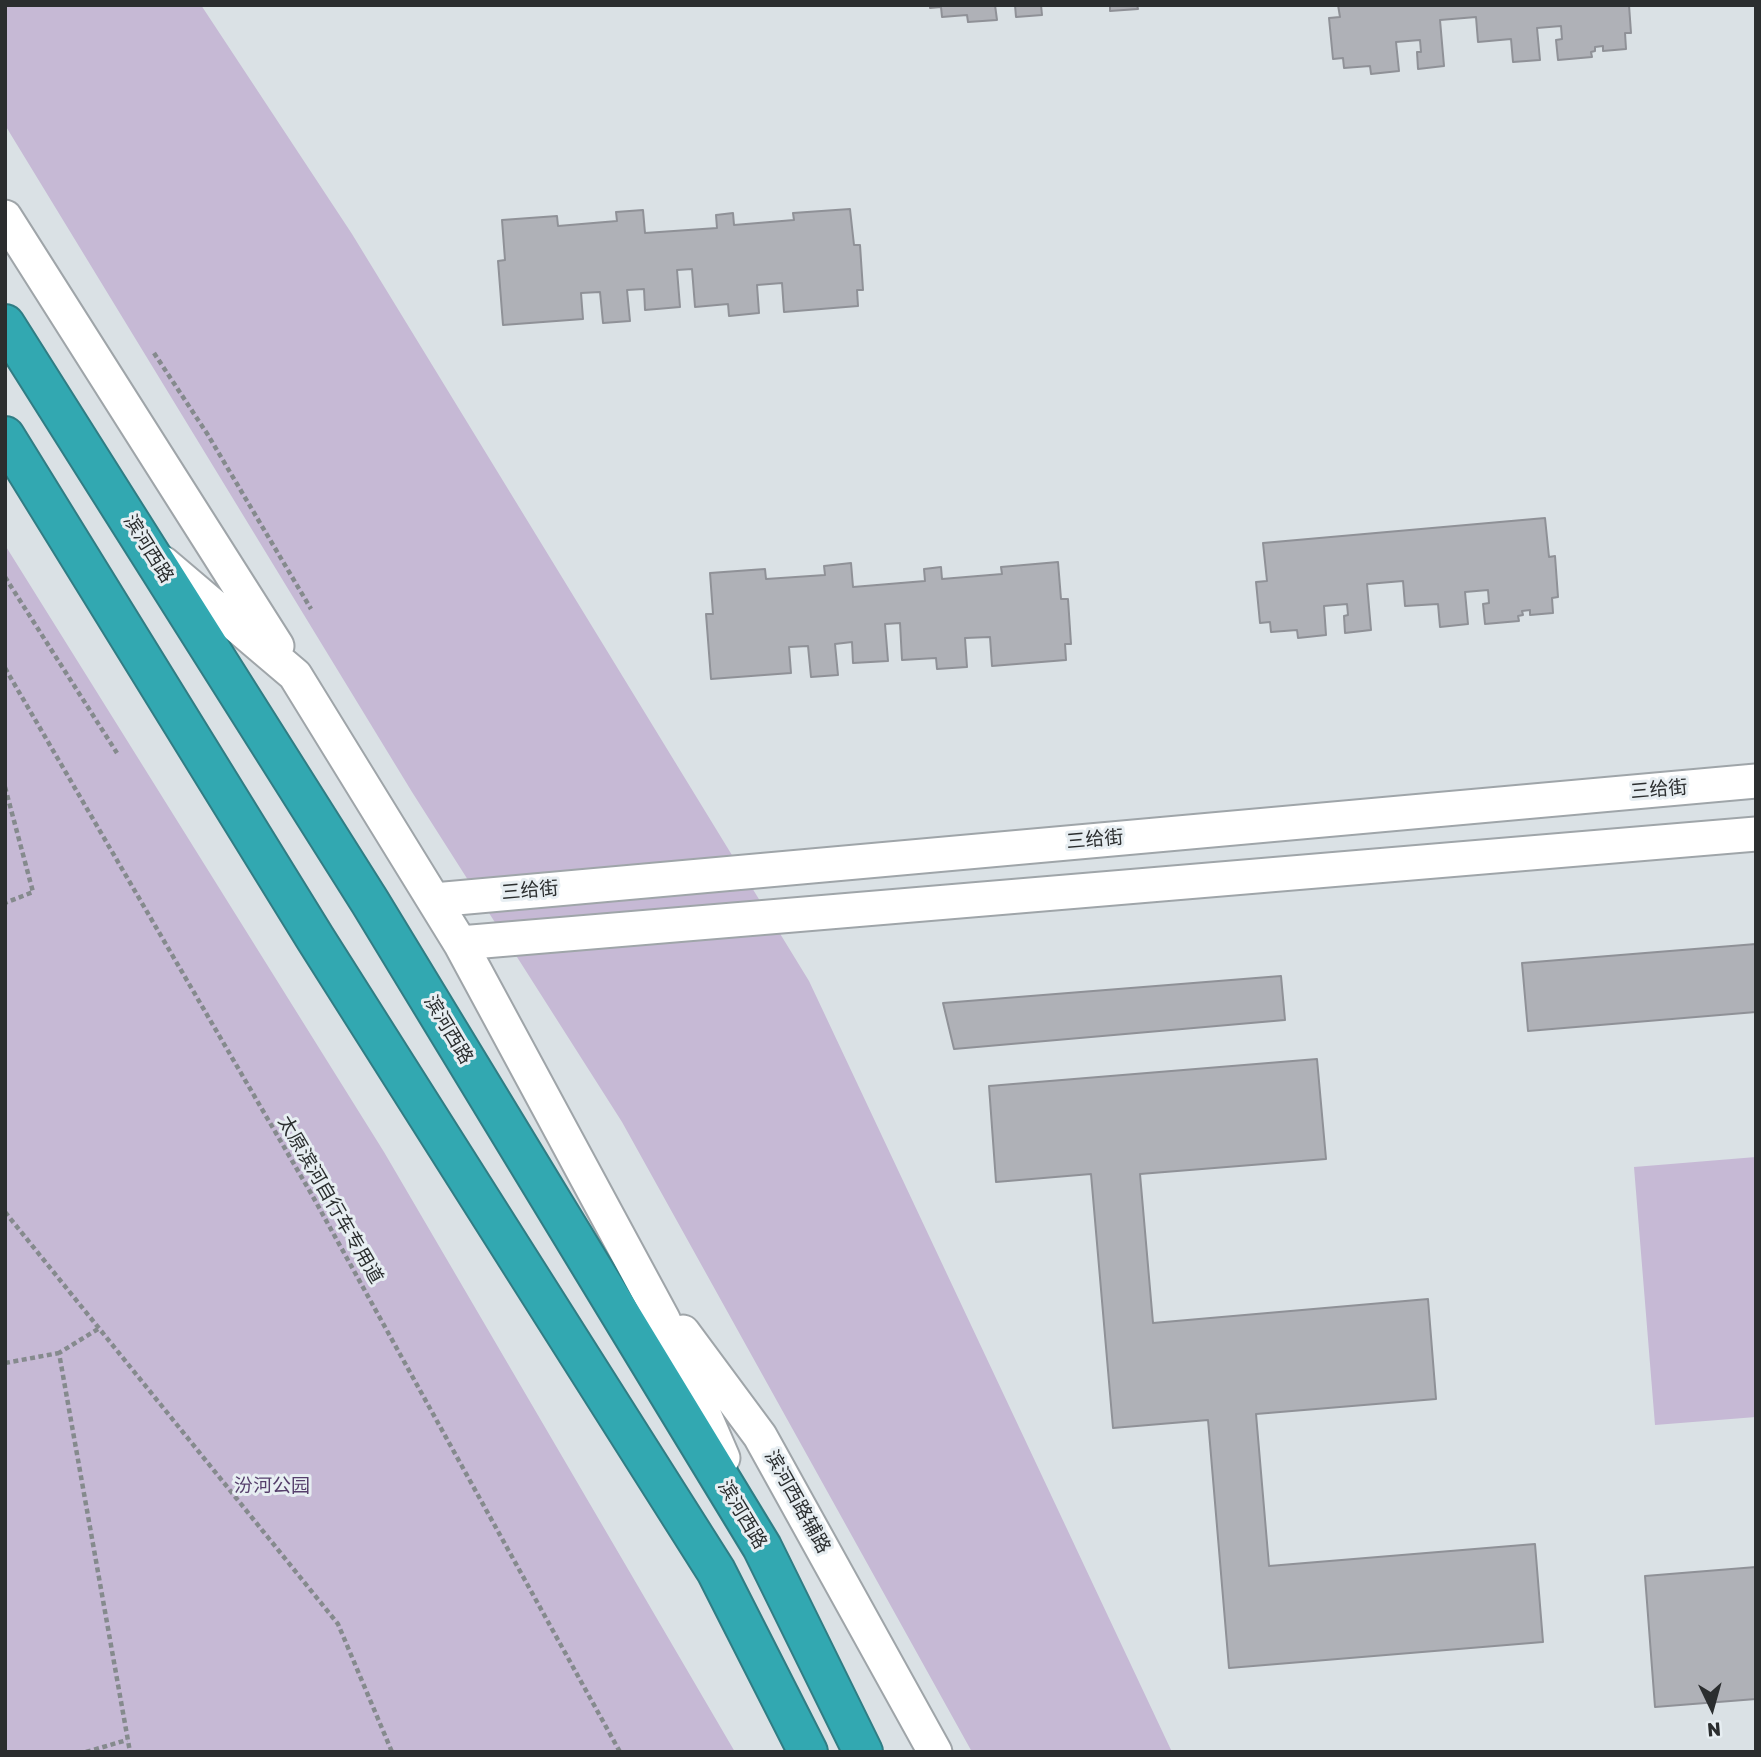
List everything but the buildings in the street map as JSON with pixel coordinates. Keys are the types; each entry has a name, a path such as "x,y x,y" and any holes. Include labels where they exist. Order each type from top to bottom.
{"highway":[{"name":"滨河西路","path":"5,324 378,914 762,1547 863,1752"},
{"path":"5,436 308,926 716,1571 808,1752"}],"street":[{"path":"5,216 295,675 460,943 663,1319 762,1547"},
{"path":"149,551 295,675"},
{"name":"三给街","path":"433,900 1756,781"},
{"path":"460,943 1756,834"},
{"name":"滨河西路辅路","path":"636,1268 761,1436 935,1752"}],"path":[{"path":"154,353 208,435 311,609"},
{"path":"5,578 117,753"},
{"name":"太原滨河自行车专用道","path":"5,668 312,1195 620,1752"},
{"path":"5,787 33,892 5,903"},
{"path":"5,1212 338,1624 392,1752"},
{"path":"5,1363 59,1353 98,1329"},
{"path":"59,1353 130,1752"},
{"path":"86,1752 127,1740"}],"green space":[{"path":"5,5 201,5 352,234 809,981 1172,1752 972,1752 622,1122 412,792 5,125"},
{"name":"汾河公园","path":"5,545 384,1152 735,1752 5,1752"},
{"path":"1756,1157 1756,1417 1655,1425 1634,1167"}]}
